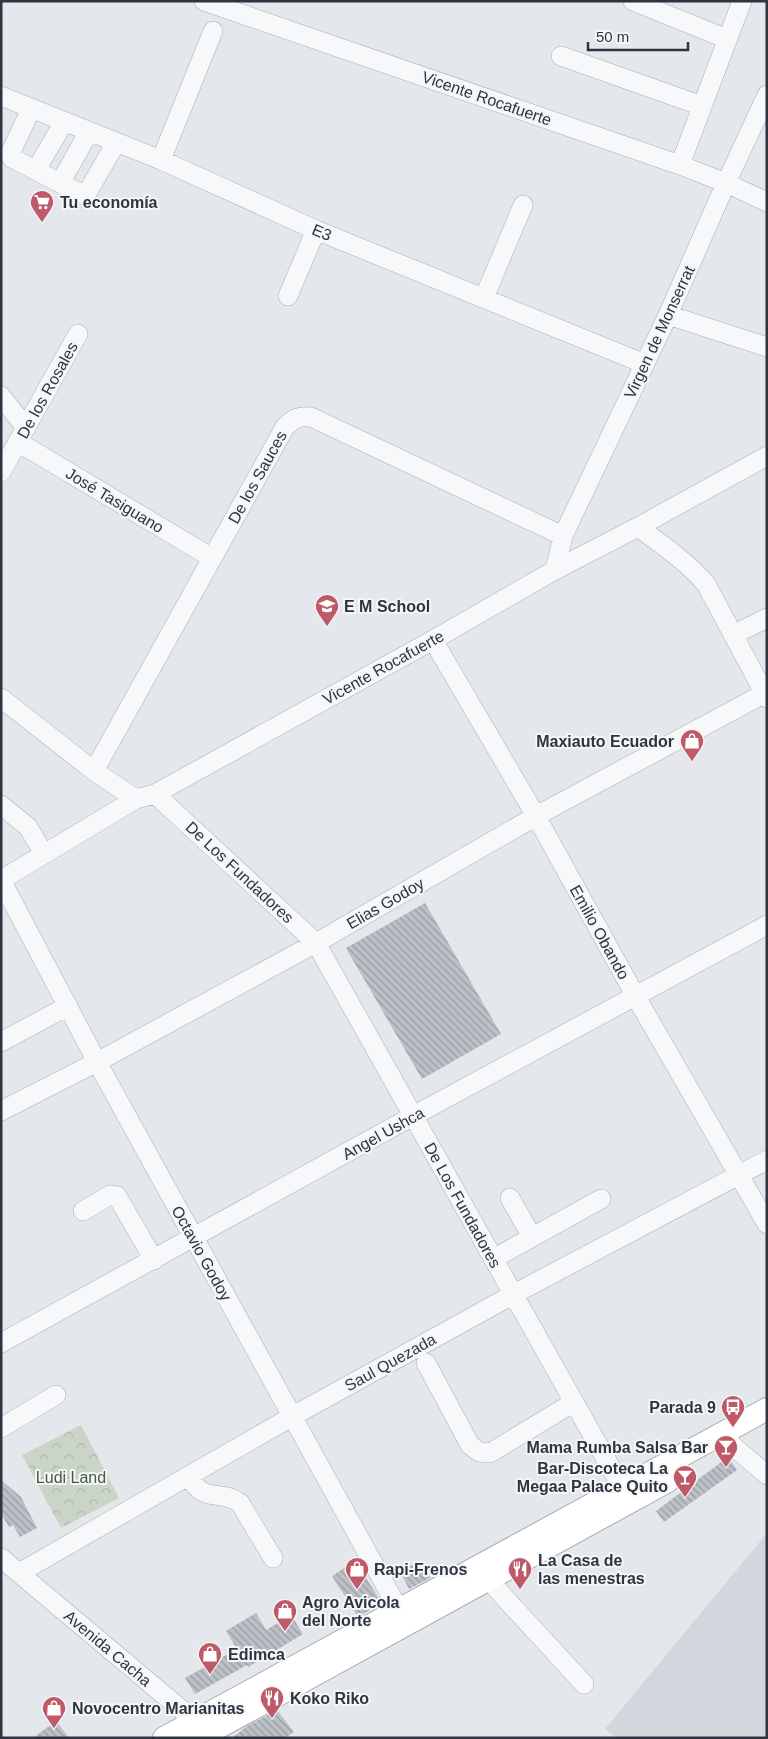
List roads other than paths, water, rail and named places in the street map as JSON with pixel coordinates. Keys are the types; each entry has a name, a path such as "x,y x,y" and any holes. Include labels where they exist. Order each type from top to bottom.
{"main road":[{"path":"164,1738 204,1732 403,1617 728,1439 767,1409"},
{"path":"728,1439 767,1427"},
{"path":"403,1617 489,1579 626,1495"}],"street":[{"name":"Vicente Rocafuerte","path":"204,1 233,6 680,165 767,202"},
{"path":"633,1 663,7 728,39"},
{"path":"680,165 742,1"},
{"path":"161,160 213,31"},
{"path":"562,56 702,106"},
{"name":"Virgen de Monserrat","path":"555,570 563,536 668,315 767,95"},
{"name":"E3","path":"1,96 161,160 316,230 645,364"},
{"path":"32,109 10,154 12,158 83,195 87,193 116,142"},
{"path":"36,170 64,122"},
{"path":"60,183 89,132"},
{"path":"484,298 522,205"},
{"path":"288,296 316,230"},
{"path":"668,315 767,347"},
{"name":"De los Rosales","path":"1,472 78,334"},
{"path":"1,396 22,435"},
{"name":"De los Sauces","path":"94,771 290,421 304,416 311,417 563,536"},
{"name":"José Tasiguano","path":"22,435 212,558"},
{"name":"Vicente Rocafuerte","path":"1,880 136,799 155,794 555,570 767,456"},
{"path":"638,527 693,570 706,584 766,694"},
{"path":"733,635 767,618"},
{"name":"Emilio Obando","path":"433,640 536,816 636,996 767,1224"},
{"name":"Elias Godoy","path":"1,1111 97,1062 316,942 536,816 766,694"},
{"path":"1,698 94,771 136,799"},
{"name":"De Los Fundadores","path":"155,794 316,942 626,1495"},
{"path":"1,805 28,827 44,854"},
{"name":"Octavio Godoy","path":"1,880 97,1062 403,1617"},
{"name":"Angel Ushca","path":"1,1343 413,1116 767,925"},
{"path":"3,1036 68,1006"},
{"name":"Saul Quezada","path":"7,1565 188,1476 514,1294 767,1160"},
{"path":"83,1211 110,1195 117,1196 154,1260"},
{"path":"510,1198 532,1237"},
{"path":"493,1258 601,1200"},
{"path":"426,1363 470,1445 479,1452 490,1453 574,1402"},
{"path":"1,1428 56,1395"},
{"path":"728,1439 767,1475"},
{"path":"188,1476 196,1489 204,1493 231,1498 240,1503 273,1558"},
{"name":"Avenida Cacha","path":"7,1565 204,1732"},
{"path":"489,1579 584,1684"}],"place":[{"name":"Tu economía","path":"42,223"},
{"name":"E M School","path":"327,627"},
{"name":"Maxiauto Ecuador","path":"692,762"},
{"name":"Parada 9","path":"733,1428"},
{"name":"Mama Rumba Salsa Bar","path":"726,1468"},
{"name":"Bar-Discoteca La Megaa Palace Quito","path":"685,1498"},
{"name":"Rapi-Frenos","path":"357,1590"},
{"name":"La Casa de las menestras","path":"520,1590"},
{"name":"Agro Avicola del Norte","path":"285,1632"},
{"name":"Edimca","path":"210,1675"},
{"name":"Koko Riko","path":"272,1719"},
{"name":"Novocentro Marianitas","path":"54,1729"}],"park label":[{"name":"Ludi Land","path":"71,1477"}]}
